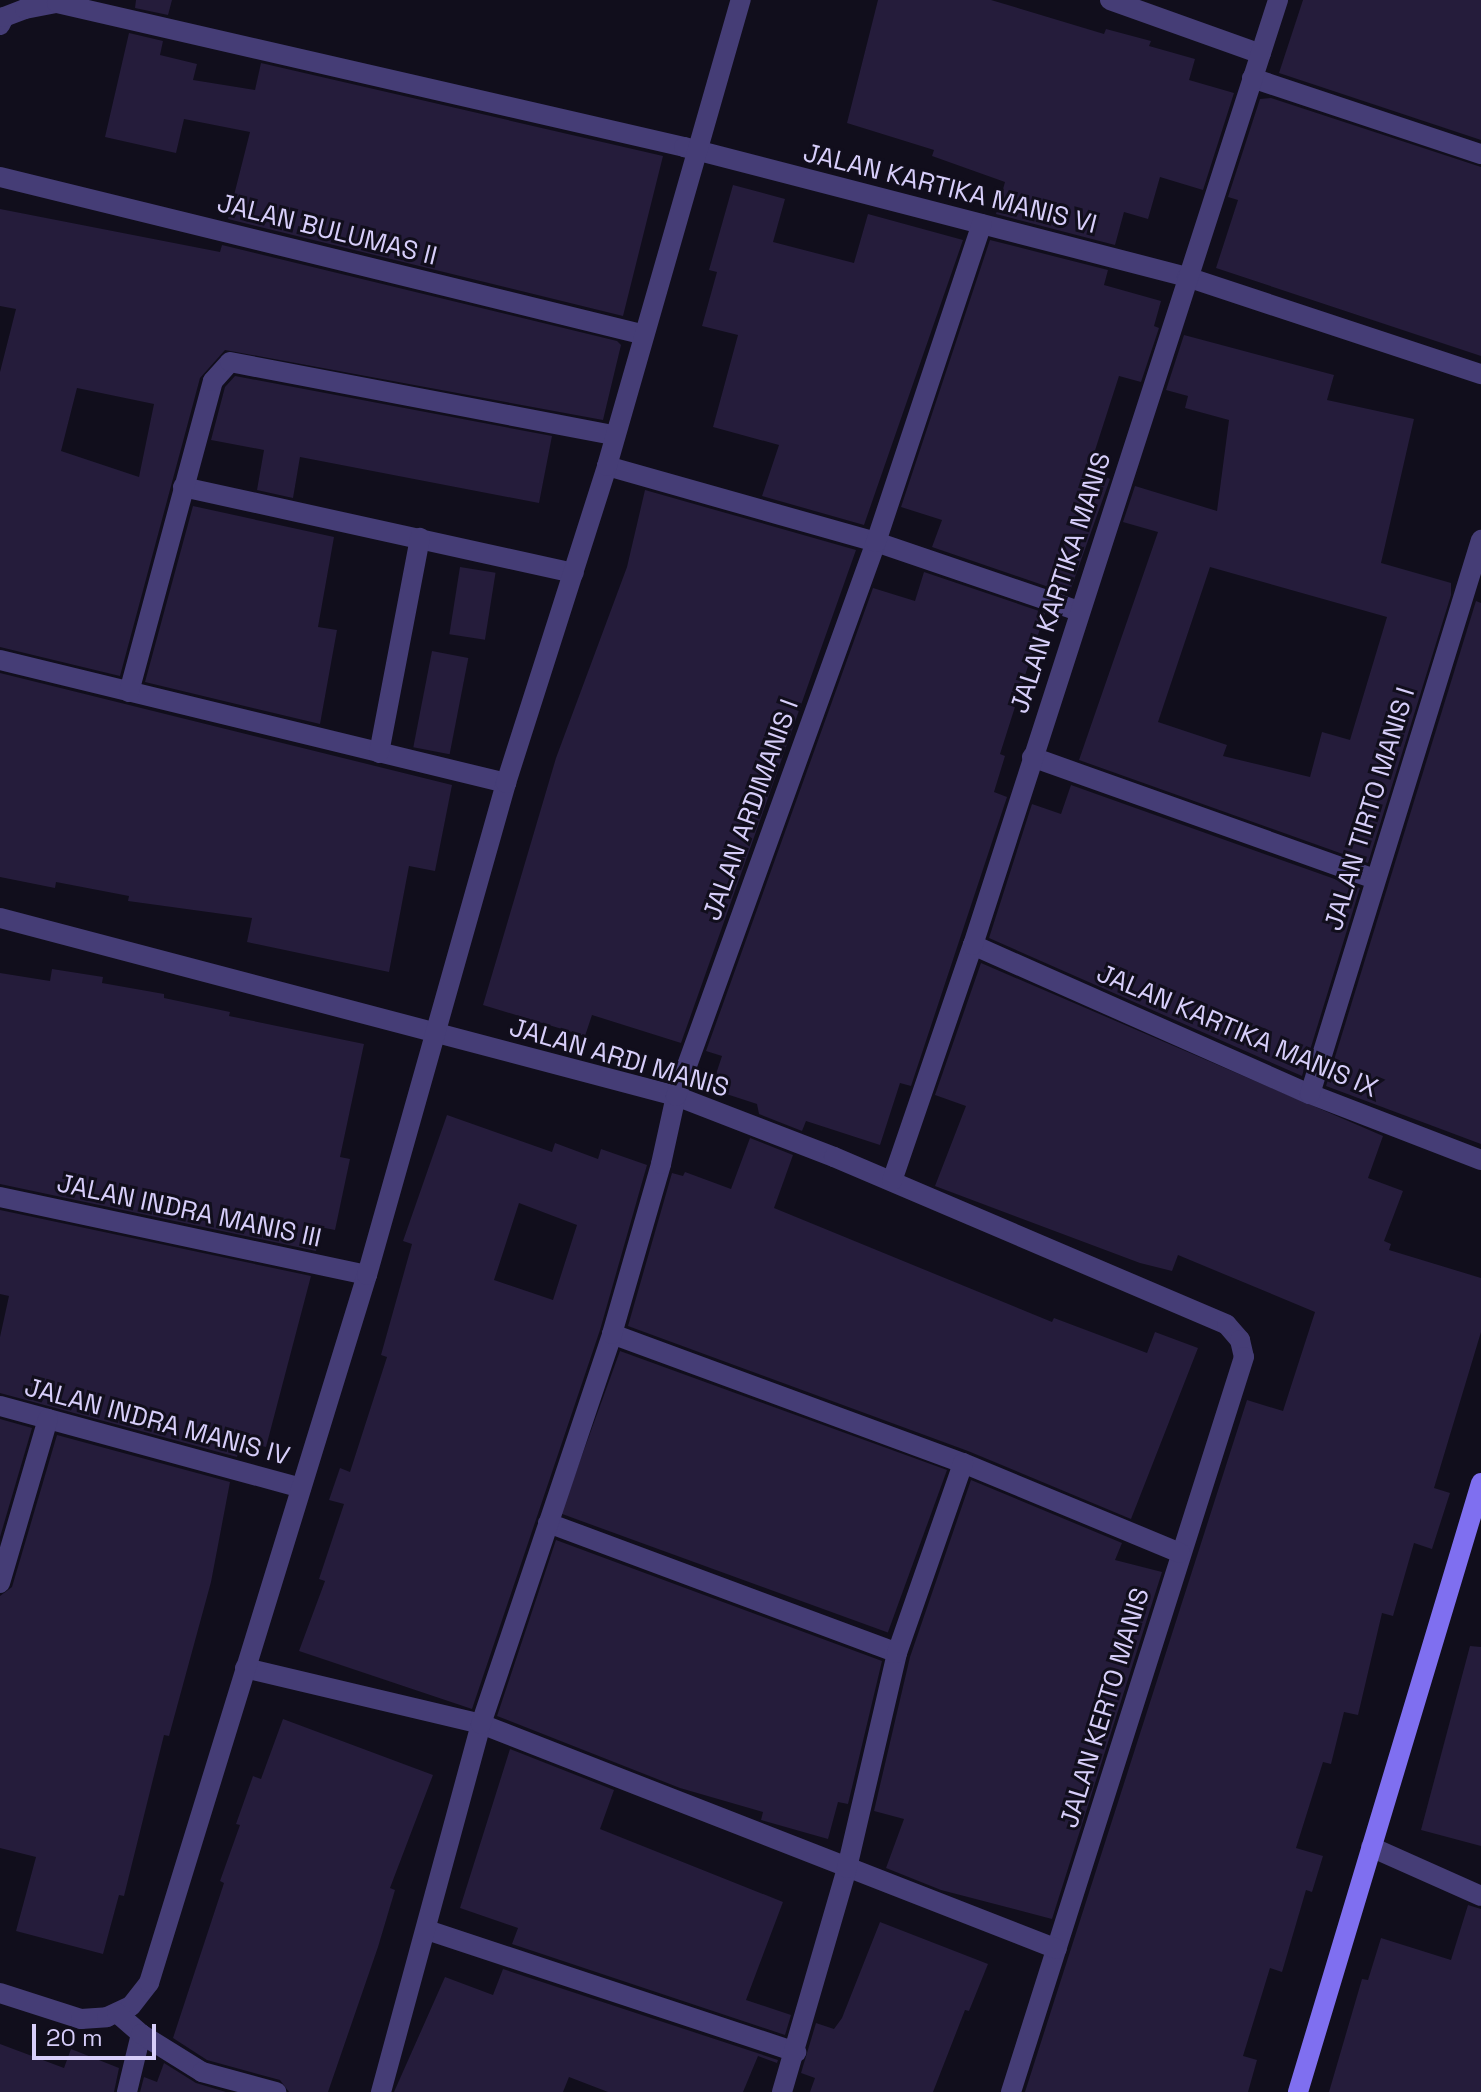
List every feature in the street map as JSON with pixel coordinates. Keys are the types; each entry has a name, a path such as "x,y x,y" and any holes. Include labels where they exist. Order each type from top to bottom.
{"main road":[{"path":"1298,2092 1477,1506 1481,1483"}],"street":[{"path":"0,1993 81,2019 117,2013 131,2006 149,1983 367,1275 506,783 607,466 641,334 701,151 741,0"},
{"path":"1110,0 1261,54"},
{"name":"JALAN KARTIKA MANIS","path":"892,1181 973,945 1278,0"},
{"path":"0,25 4,17 57,2"},
{"name":"JALAN KARTIKA MANIS VI","path":"57,2 701,151 1187,277 1481,374"},
{"path":"1252,78 1481,154"},
{"name":"JALAN BULUMAS II","path":"0,177 641,334"},
{"name":"JALAN ARDIMANIS I","path":"381,2092 481,1724 612,1334 676,1096 876,542 982,224"},
{"path":"129,692 213,381 230,362 614,435"},
{"path":"607,466 876,542 1079,611"},
{"path":"183,487 574,573"},
{"path":"379,753 420,538"},
{"name":"JALAN TIRTO MANIS I","path":"1310,1094 1481,540"},
{"path":"0,660 506,783"},
{"path":"1032,757 1375,879"},
{"name":"JALAN ARDI MANIS","path":"0,918 676,1096 892,1181 1216,1319 1240,1340"},
{"name":"JALAN KARTIKA MANIS IX","path":"973,945 1310,1094 1481,1160"},
{"name":"JALAN INDRA MANIS III","path":"0,1197 367,1275"},
{"path":"612,1334 963,1463 1180,1553"},
{"name":"JALAN KERTO MANIS","path":"1011,2092 1244,1357 1240,1340"},
{"name":"JALAN INDRA MANIS IV","path":"0,1406 301,1488"},
{"path":"0,1583 48,1419"},
{"path":"782,2092 847,1868 897,1653 963,1463"},
{"path":"548,1523 897,1653"},
{"path":"245,1668 481,1724 1057,1949"},
{"path":"1371,1847 1481,1896"},
{"path":"427,1930 796,2052"},
{"path":"117,2013 141,2034 202,2072 276,2092"},
{"path":"127,2092 141,2034"}],"building":[{"path":"136,0 172,0 168,15 135,8"},
{"path":"878,0 991,0 1104,34 1106,29 1151,41 1149,46 1195,59 1189,80 1234,93 1203,190 1160,177 1148,219 1124,212 1115,245 996,214 1005,182 932,156 934,150 847,123"},
{"path":"1303,0 1481,0 1481,140 1279,73"},
{"path":"129,33 163,41 160,55 197,64 193,80 255,90 261,63 663,156 623,316 228,219 250,132 184,119 176,153 105,137"},
{"path":"1271,98 1481,167 1481,356 1216,268 1238,200 1228,197 1260,99"},
{"path":"733,185 785,199 773,242 854,263 868,214 963,240 864,525 762,496 779,445 713,427 738,335 702,326 717,272 709,270"},
{"path":"0,209 220,252 222,245 617,341 621,345 603,420 225,350 200,378 120,676 0,647 0,372 16,309 0,306","holes":["77,388 154,404 139,477 61,451"]},
{"path":"990,240 1108,270 1104,285 1161,301 1154,326 1159,328 1141,382 1119,376 1089,469 1110,479 1069,594 932,547 942,520 901,507"},
{"path":"1184,335 1334,375 1327,400 1414,419 1381,563 1451,583 1451,595 1368,863 1079,760 1158,532 1123,522 1135,486 1217,511 1229,420 1185,408 1188,396 1166,390","holes":["1210,567 1387,617 1350,740 1322,732 1310,777 1223,756 1227,745 1158,722"]},
{"path":"235,376 552,436 539,503 300,457 293,498 257,490 264,450 211,440 225,387"},
{"path":"645,490 856,550 681,1043 592,1015 585,1036 483,1005 556,758 627,567"},
{"path":"193,506 334,537 318,627 337,630 320,724 145,682"},
{"path":"460,567 496,573 485,640 449,634"},
{"path":"924,572 1045,613 1000,754 1005,756 994,792 1007,797 911,1086 900,1083 880,1145 806,1121 802,1131 759,1114 757,1104 711,1089 722,1056 706,1051 873,588 915,601"},
{"path":"1476,601 1481,603 1481,1144 1326,1086"},
{"path":"432,651 468,658 450,754 413,747"},
{"path":"0,673 452,785 435,871 409,866 389,972 247,942 252,918 128,901 129,896 56,882 55,888 0,877"},
{"path":"1071,785 1360,888 1302,1076 989,938 1032,804 1061,814"},
{"path":"981,963 1383,1136 1368,1178 1403,1191 1384,1241 1391,1244 1389,1250 1481,1278 1481,1332 1434,1488 1450,1493 1432,1549 1414,1543 1393,1616 1382,1613 1358,1715 1344,1712 1331,1764 1323,1762 1296,1848 1323,1856 1312,1892 1306,1890 1282,1972 1270,1968 1243,2056 1257,2060 1248,2092 1025,2092 1247,1400 1283,1411 1315,1312 1178,1255 1172,1271 1140,1263 935,1186 966,1106 935,1095"},
{"path":"52,969 103,977 102,983 164,994 164,998 230,1012 229,1016 364,1044 340,1157 350,1159 335,1230 320,1227 316,1251 0,1184 0,973 50,981"},
{"path":"447,1115 552,1152 555,1143 598,1159 601,1149 647,1165 600,1330 472,1709 299,1651 325,1581 319,1579 344,1504 329,1500 340,1468 350,1472 387,1357 381,1355 412,1244 403,1241","holes":["519,1203 577,1225 553,1300 494,1280"]},
{"path":"750,1138 793,1155 774,1208 1052,1322 1054,1318 1147,1353 1155,1332 1198,1348 1131,1519 968,1451 628,1326 672,1173 683,1176 685,1172 731,1189"},
{"path":"0,1210 311,1276 266,1447 241,1441 237,1457 0,1393 0,1337 9,1296 0,1294"},
{"path":"620,1351 947,1470 888,1633 561,1514"},
{"path":"0,1419 32,1428 0,1537"},
{"path":"57,1435 230,1482 211,1582 169,1736 164,1735 124,1896 119,1895 103,1954 16,1931 36,1857 0,1848 0,1596 12,1587"},
{"path":"971,1480 1122,1543 1115,1560 1162,1572 1052,1919 941,1890 886,1868 904,1819 874,1811 910,1657"},
{"path":"556,1540 882,1661 848,1804 838,1802 828,1839 761,1820 763,1812 680,1788 497,1716"},
{"path":"1470,1646 1481,1647 1481,1846 1421,1830"},
{"path":"283,1719 433,1775 390,1888 395,1890 378,1947 328,2092 289,2092 280,2080 207,2060 173,2038 224,1883 220,1881 240,1825 236,1824 253,1776 261,1779"},
{"path":"510,1749 614,1790 600,1829 783,1902 746,2000 791,2015 785,2035 512,1944 518,1928 460,1908"},
{"path":"1468,1905 1481,1909 1481,2092 1329,2092 1362,1979 1368,1980 1381,1938 1451,1960"},
{"path":"880,1922 988,1964 969,2011 965,2010 933,2092 810,2092 815,2078 801,2073 816,2023 834,2029 842,2018"},
{"path":"503,1969 778,2060 777,2063 758,2056 743,2092 608,2092 569,2077 563,2092 394,2092 445,1977 493,1995"},
{"path":"0,2044 64,2068 71,2049 119,2068 114,2092 0,2092"},
{"path":"164,2063 196,2083 226,2092 140,2092 144,2077 157,2082"}]}
